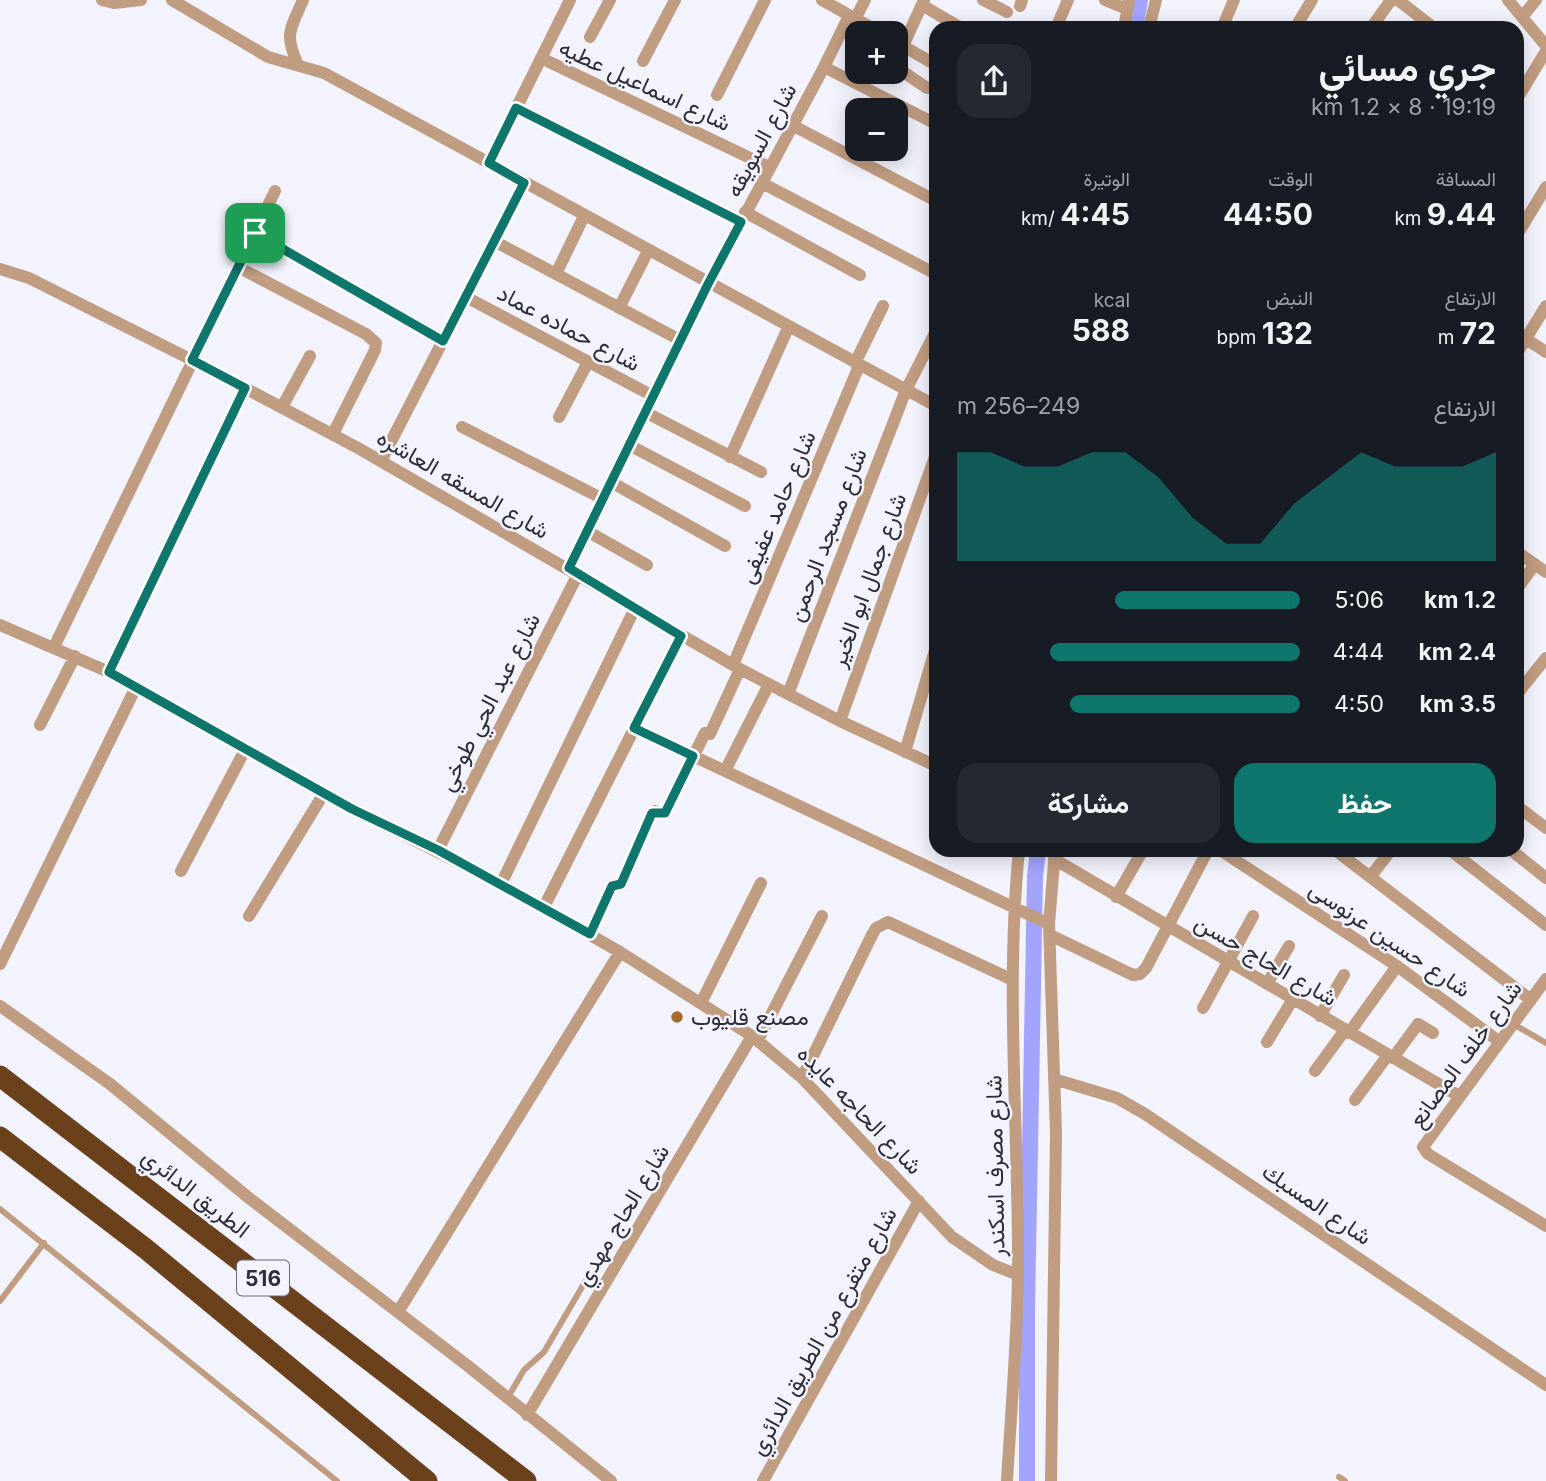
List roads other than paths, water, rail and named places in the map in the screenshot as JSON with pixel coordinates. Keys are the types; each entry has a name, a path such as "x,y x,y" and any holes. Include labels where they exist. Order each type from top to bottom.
{"highway":[{"name":"الطريق الدائري","path":"0,1076 526,1481"},
{"name":"516","path":"0,1137 146,1249 427,1481"}],"street":[{"path":"102,0 114,3 141,0"},
{"path":"173,0 268,57 324,73 929,403"},
{"path":"298,65 290,46 289,33 303,0"},
{"path":"489,163 570,0"},
{"path":"590,37 610,0"},
{"path":"643,61 675,0"},
{"path":"717,95 765,0"},
{"path":"822,0 859,21"},
{"name":"شارع السويقه","path":"645,412 769,167 852,17 865,0"},
{"path":"983,0 1007,12"},
{"path":"1059,21 1068,0"},
{"path":"1105,0 1128,5"},
{"path":"1151,21 1156,0"},
{"path":"1225,21 1234,0"},
{"path":"1299,21 1312,0"},
{"path":"1376,21 1391,0"},
{"path":"1398,0 1425,21"},
{"path":"1508,0 1546,49 1524,85"},
{"path":"1522,17 1536,0"},
{"path":"908,28 923,2 951,21"},
{"path":"908,49 929,61"},
{"name":"شارع اسماعيل عطيه","path":"541,58 769,167"},
{"path":"824,67 929,120"},
{"path":"908,75 927,88"},
{"path":"516,108 860,275"},
{"path":"792,125 845,152"},
{"path":"861,161 929,197"},
{"path":"381,461 524,183"},
{"path":"762,183 929,270"},
{"path":"1524,224 1546,187"},
{"path":"54,647 275,191"},
{"path":"555,274 584,216"},
{"path":"255,233 443,341"},
{"path":"494,241 680,340"},
{"path":"619,308 648,251"},
{"path":"238,267 373,338 376,343 333,434"},
{"name":"شارع المسقه العاشره","path":"0,269 29,278 333,434 737,667 840,721 929,763"},
{"name":"شارع حماده عماد","path":"466,297 653,396"},
{"name":"شارع حامد عفيفى","path":"590,934 612,886 621,884 652,813 665,813 705,733 710,734 883,306"},
{"path":"1546,306 1525,339 1546,352"},
{"path":"730,457 789,327"},
{"name":"شارع مسجد الرحمن","path":"788,694 906,390 929,345"},
{"path":"282,407 310,356"},
{"path":"559,417 589,362"},
{"path":"109,672 245,388"},
{"path":"645,412 761,472"},
{"name":"شارع عبد الحي طوخي","path":"438,850 573,571 587,531 645,412"},
{"path":"463,427 603,499"},
{"path":"629,445 745,506"},
{"name":"شارع جمال ابو الخير","path":"840,721 929,473"},
{"path":"611,482 725,546"},
{"path":"587,531 647,565"},
{"path":"1524,557 1541,568 1524,583"},
{"path":"501,884 635,608"},
{"name":"شارع الحاجه عايده","path":"0,625 109,672 324,793 544,907 701,1003 755,1038 802,1078 919,1200 934,1220 972,1252 1018,1275"},
{"path":"544,907 681,636"},
{"path":"40,725 75,656"},
{"path":"1524,685 1546,658"},
{"path":"905,752 929,671"},
{"path":"725,771 769,684"},
{"path":"0,964 136,687"},
{"path":"634,728 1013,909 1137,975 1144,972 1204,857"},
{"path":"181,871 246,748"},
{"path":"249,916 324,793"},
{"path":"1524,810 1544,822"},
{"name":"شارع مصرف اسكندر","path":"1007,1481 1018,1275 1013,909 1018,857"},
{"path":"1051,1481 1056,1133 1049,930 1054,857"},
{"name":"شارع الحاج حسن","path":"1057,857 1116,897 1459,1096"},
{"path":"1116,897 1139,857"},
{"name":"شارع حسين عرنوسى","path":"1231,857 1397,966 1500,1042"},
{"path":"1345,857 1531,1000"},
{"path":"1371,876 1386,857"},
{"path":"1459,857 1546,925"},
{"path":"1520,857 1546,878"},
{"path":"701,1003 761,883"},
{"name":"شارع الحاج مهدي","path":"527,1415 755,1038 822,916"},
{"path":"1203,1009 1253,916"},
{"path":"802,1078 872,935 882,924 888,922 1013,980"},
{"path":"1267,984 1289,946"},
{"path":"398,1312 620,952"},
{"path":"1315,1071 1397,966"},
{"path":"1320,1016 1344,975"},
{"name":"شارع خلف المصانع","path":"1546,979 1423,1144 1428,1153 1546,1226"},
{"path":"1267,1042 1293,999"},
{"path":"0,1006 102,1077 241,1192 611,1481"},
{"path":"1355,1100 1419,1023 1433,1033"},
{"name":"شارع المسبك","path":"1054,1079 1117,1098 1145,1114 1546,1385"},
{"name":"شارع متفرع من الطريق الدائري","path":"763,1481 919,1200"}],"lane":[{"path":"1513,1024 1546,1043"},
{"path":"0,1209 337,1481"},
{"path":"0,1301 44,1243"},
{"path":"507,1399 524,1370 544,1352 585,1282"}],"waterway":[{"path":"1136,21 1140,0"},
{"path":"1027,1481 1027,1308 1037,857"}],"place":[{"name":"مصنع قليوب","path":"677,1017"}]}
